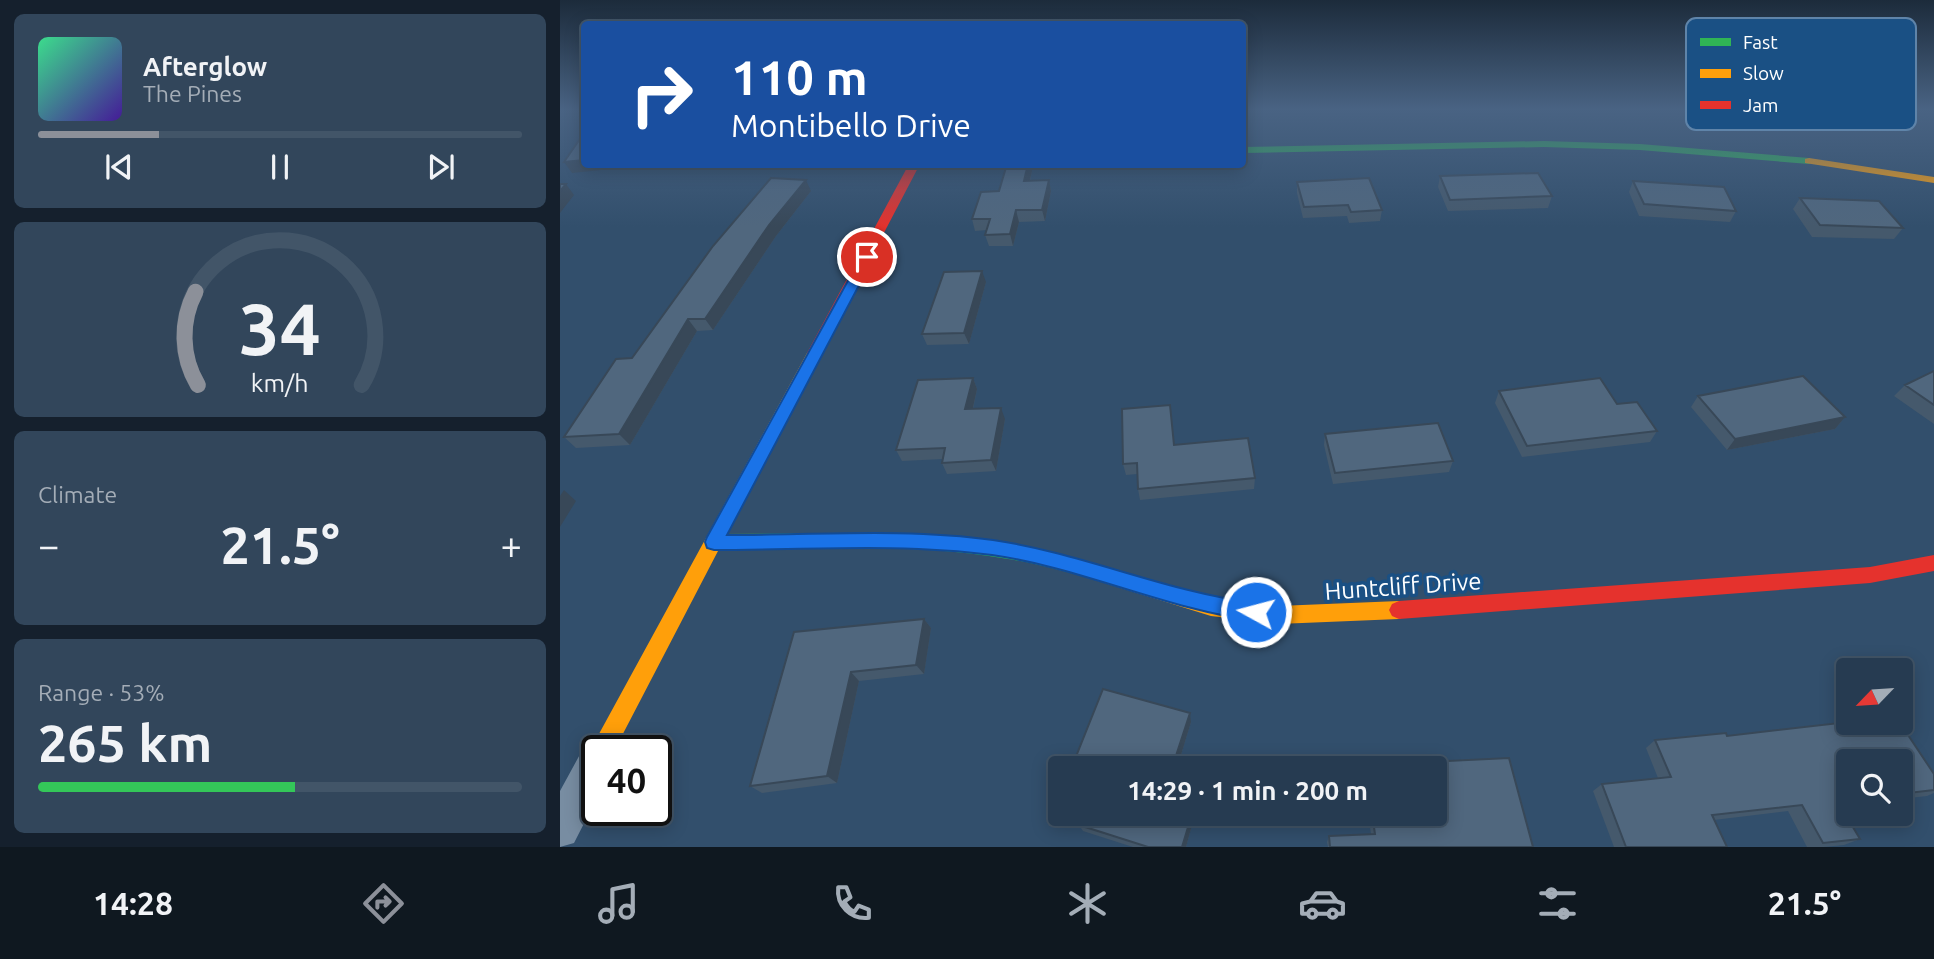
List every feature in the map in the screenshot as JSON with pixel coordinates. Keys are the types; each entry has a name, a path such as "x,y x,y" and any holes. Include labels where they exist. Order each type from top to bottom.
{"street":[{"path":"1246,150 1366,148"},
{"path":"1645,148 1841,164 1934,180"},
{"path":"611,735 913,168"},
{"name":"Huntcliff Drive","path":"714,542 915,542 991,547 1064,561 1211,607 1278,615 1341,614 1870,575 1934,563"},
{"path":"560,829 581,790"}],"building":[{"path":"574,148 581,148 581,160 564,162"},
{"path":"1006,168 1027,168 1024,181 1049,180 1042,210 1016,210 1010,234 985,235 990,219 972,219 981,192 999,191"},
{"path":"1538,173 1552,196 1450,200 1440,176"},
{"path":"771,178 806,180 769,225 705,319 688,319 619,434 564,437 616,359 632,358 713,246"},
{"path":"1369,178 1382,210 1351,212 1348,205 1304,207 1297,182"},
{"path":"1633,181 1724,187 1736,211 1644,204"},
{"path":"1800,198 1879,201 1903,228 1820,225"},
{"path":"982,271 964,333 922,334 944,272"},
{"path":"1934,371 1934,405 1905,385"},
{"path":"1803,376 1845,417 1735,439 1698,396"},
{"path":"973,378 965,409 1001,408 991,460 942,463 945,448 896,450 918,380"},
{"path":"1600,378 1617,404 1637,402 1657,431 1527,446 1499,391"},
{"path":"1170,405 1174,445 1248,438 1255,478 1138,489 1137,463 1123,464 1122,409"},
{"path":"1438,423 1453,461 1335,473 1325,434"},
{"path":"924,619 916,665 851,672 827,776 750,786 794,632"},
{"path":"1103,689 1190,713 1176,756 1076,756"},
{"path":"1836,723 1836,735 1908,735 1934,774 1934,790 1913,792 1913,749 1836,749 1836,826 1852,826 1860,839 1823,843 1802,805 1712,815 1727,847 1626,847 1602,784 1671,777 1655,740 1726,733 1727,736"},
{"path":"1509,758 1533,847 1330,847 1329,836 1375,834 1374,826 1447,826 1447,761"},
{"path":"1082,826 1188,826 1182,847 1148,847"}],"traffic: fast":[{"path":"1246,150 1366,148"},
{"path":"1646,148 1809,161"},
{"path":"714,542 861,541 959,545 1055,560 1102,574"}],"traffic: slow":[{"path":"1809,161 1934,180"},
{"path":"611,735 814,353"},
{"path":"1102,574 1211,607 1278,615 1399,610"}],"traffic: jam":[{"path":"814,353 913,168"},
{"path":"1399,610 1870,575 1934,563"}],"route":[{"path":"867,257 714,542 915,542 991,547 1064,561 1115,576 1146,589 1211,607 1256,612"}]}
